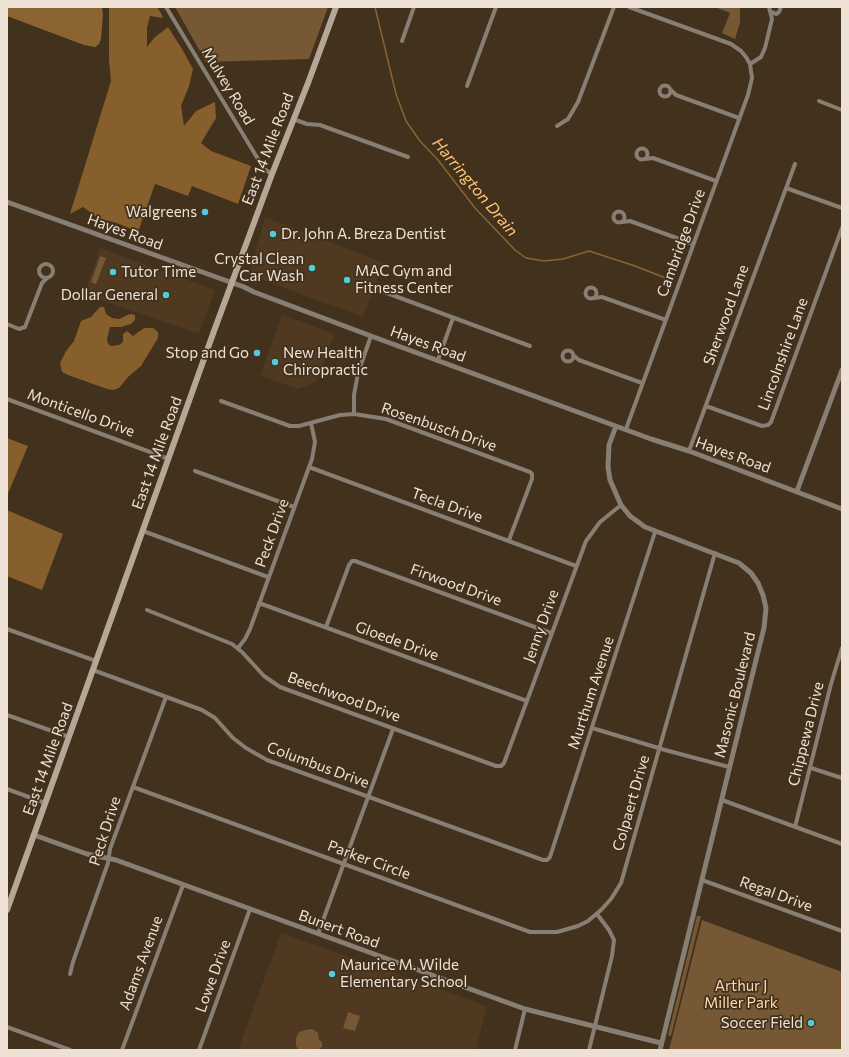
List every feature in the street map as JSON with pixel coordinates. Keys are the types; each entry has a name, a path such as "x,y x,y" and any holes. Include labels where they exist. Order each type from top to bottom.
{"main road":[{"name":"East 14 Mile Road","path":"7,909 232,283 336,7"}],"street":[{"name":"Mulvey Road","path":"166,7 264,169 272,174"},
{"path":"402,41 414,7"},
{"path":"467,86 496,7"},
{"path":"557,126 568,119 578,102 614,7"},
{"path":"630,7 731,44 740,51 750,64 758,60 764,52 772,19 770,9"},
{"path":"772,19 781,7"},
{"path":"770,9 774,13 778,13"},
{"name":"Cambridge Drive","path":"626,429 751,86 752,78 750,64"},
{"path":"676,95 664,97 661,95 660,88 665,85 676,95 739,118"},
{"path":"668,96 671,90"},
{"path":"819,101 842,110"},
{"path":"293,119 307,124 320,125 408,157"},
{"path":"653,158 641,160 636,155 637,151 644,149 653,158 716,182"},
{"path":"645,159 648,153"},
{"name":"Sherwood Lane","path":"689,451 795,164"},
{"path":"786,188 842,208"},
{"name":"Hayes Road","path":"7,202 232,283 616,426 689,451 842,509"},
{"path":"630,221 618,223 613,218 614,214 621,212 630,221 693,244"},
{"path":"622,222 624,216"},
{"name":"Lincolnshire Lane","path":"706,406 762,426 768,425 771,422 842,228"},
{"path":"7,324 19,329 25,327 42,283 51,276 53,272 49,265 44,265 41,267 40,271 42,283"},
{"path":"41,276 47,278"},
{"path":"602,297 588,298 586,292 588,288 594,288 602,297 666,320"},
{"path":"376,290 530,346"},
{"path":"594,298 596,291"},
{"path":"438,360 453,318"},
{"path":"354,414 356,379 371,336"},
{"path":"579,360 567,362 562,357 563,353 568,350 579,360 642,383"},
{"path":"571,361 573,354"},
{"path":"797,491 842,370"},
{"name":"Monticello Drive","path":"7,399 169,459"},
{"name":"Rosenbusch Drive","path":"221,401 290,426 299,426 340,415 354,414 386,419 528,471 532,474 532,479 509,540"},
{"name":"Peck Drive","path":"238,648 250,629 309,467 315,442 311,423"},
{"name":"Masonic Boulevard","path":"616,426 609,445 608,467 610,480 620,505 637,522 655,532 739,563 751,573 761,588 766,608 760,646 660,1050"},
{"name":"Tecla Drive","path":"309,467 576,566"},
{"path":"195,471 294,507"},
{"name":"Jenny Drive","path":"501,766 504,763 586,541 594,528 609,513 620,505"},
{"path":"143,531 268,577"},
{"name":"Murthum Avenue","path":"547,860 550,856 655,532"},
{"name":"Colpaert Drive","path":"597,914 611,899 620,883 715,553"},
{"name":"Firwood Drive","path":"326,627 349,565 352,561 552,633"},
{"name":"Gloede Drive","path":"259,603 527,701"},
{"name":"Beechwood Drive","path":"147,610 225,640 238,648 264,676 280,687 496,766 501,766"},
{"path":"7,629 96,661"},
{"name":"Chippewa Drive","path":"796,827 831,684 842,648"},
{"name":"Columbus Drive","path":"93,670 210,715 238,743 256,755 542,860 547,860"},
{"name":"Peck Drive","path":"70,974 108,863 110,849 166,697"},
{"path":"7,715 69,737"},
{"path":"318,934 393,728"},
{"path":"592,728 729,767"},
{"path":"811,768 842,778"},
{"name":"Parker Circle","path":"133,786 530,932 557,932 568,930 588,921 597,914"},
{"path":"7,789 45,803"},
{"path":"722,800 842,844"},
{"name":"Bunert Road","path":"34,835 87,854 109,858 525,1009 594,1028 661,1043"},
{"name":"Regal Drive","path":"702,880 842,931"},
{"name":"Adams Avenue","path":"122,1050 183,885"},
{"name":"Lowe Drive","path":"199,1050 250,909"},
{"path":"589,1050 612,956 614,940 610,930 597,914"},
{"path":"514,1050 525,1009"},
{"path":"7,1027 70,1050"}],"shaded area":[{"path":"7,7 102,7 103,14 101,39 99,44 95,47 84,45 7,16"},
{"path":"157,7 161,13 163,18 150,16 147,28 147,47 154,38 168,27 193,69 189,86 181,106 184,126 196,111 215,102 216,118 201,143 211,151 251,166 238,204 192,186 188,196 155,184 138,232 117,223 98,218 83,207 70,214 111,81 109,60 109,8"},
{"path":"265,217 384,263 363,317 249,275"},
{"path":"100,248 215,290 199,334 84,294"},
{"path":"100,307 104,307 106,314 112,318 119,319 130,314 135,315 135,320 131,324 121,327 110,327 107,339 108,344 111,346 119,345 123,342 123,334 127,331 133,336 144,328 153,328 158,332 158,338 141,366 129,376 119,388 113,390 62,372 60,363 66,351 74,341 81,321 91,317"},
{"path":"282,315 335,334 316,382 298,389 260,376"},
{"path":"7,438 28,446 7,496"},
{"path":"7,510 63,534 42,590 7,576"},
{"name":"Maurice M. Wilde Elementary School","path":"281,933 487,1006 476,1050 238,1050"}],"green space":[{"path":"175,7 328,7 309,59 206,62"},
{"path":"715,7 740,7 740,23 735,39 722,33 730,13"},
{"path":"100,256 106,258 96,284 91,282"},
{"path":"697,916 701,916 671,1036 668,1035"},
{"name":"Arthur J Miller Park","path":"702,920 842,972 842,1050 669,1050"},
{"path":"348,1012 360,1016 355,1031 343,1028"},
{"path":"312,1029 318,1033 319,1040 322,1042 322,1047 319,1050 299,1050 296,1046 296,1038 299,1032"}],"waterway":[{"name":"Harrington Drain","path":"375,7 396,94 406,121 420,141 438,160 475,208 515,250 526,258 544,261 563,259 589,251 635,266 668,279"}],"place":[{"name":"Walgreens","path":"205,212"},
{"name":"Dr. John A. Breza Dentist","path":"273,234"},
{"name":"Crystal Clean Car Wash","path":"312,268"},
{"name":"Tutor Time","path":"113,272"},
{"name":"MAC Gym and Fitness Center","path":"347,280"},
{"name":"Dollar General","path":"166,295"},
{"name":"Stop and Go","path":"257,353"},
{"name":"New Health Chiropractic","path":"275,362"},
{"name":"Maurice M. Wilde Elementary School","path":"332,974"},
{"name":"Soccer Field","path":"811,1023"}]}
